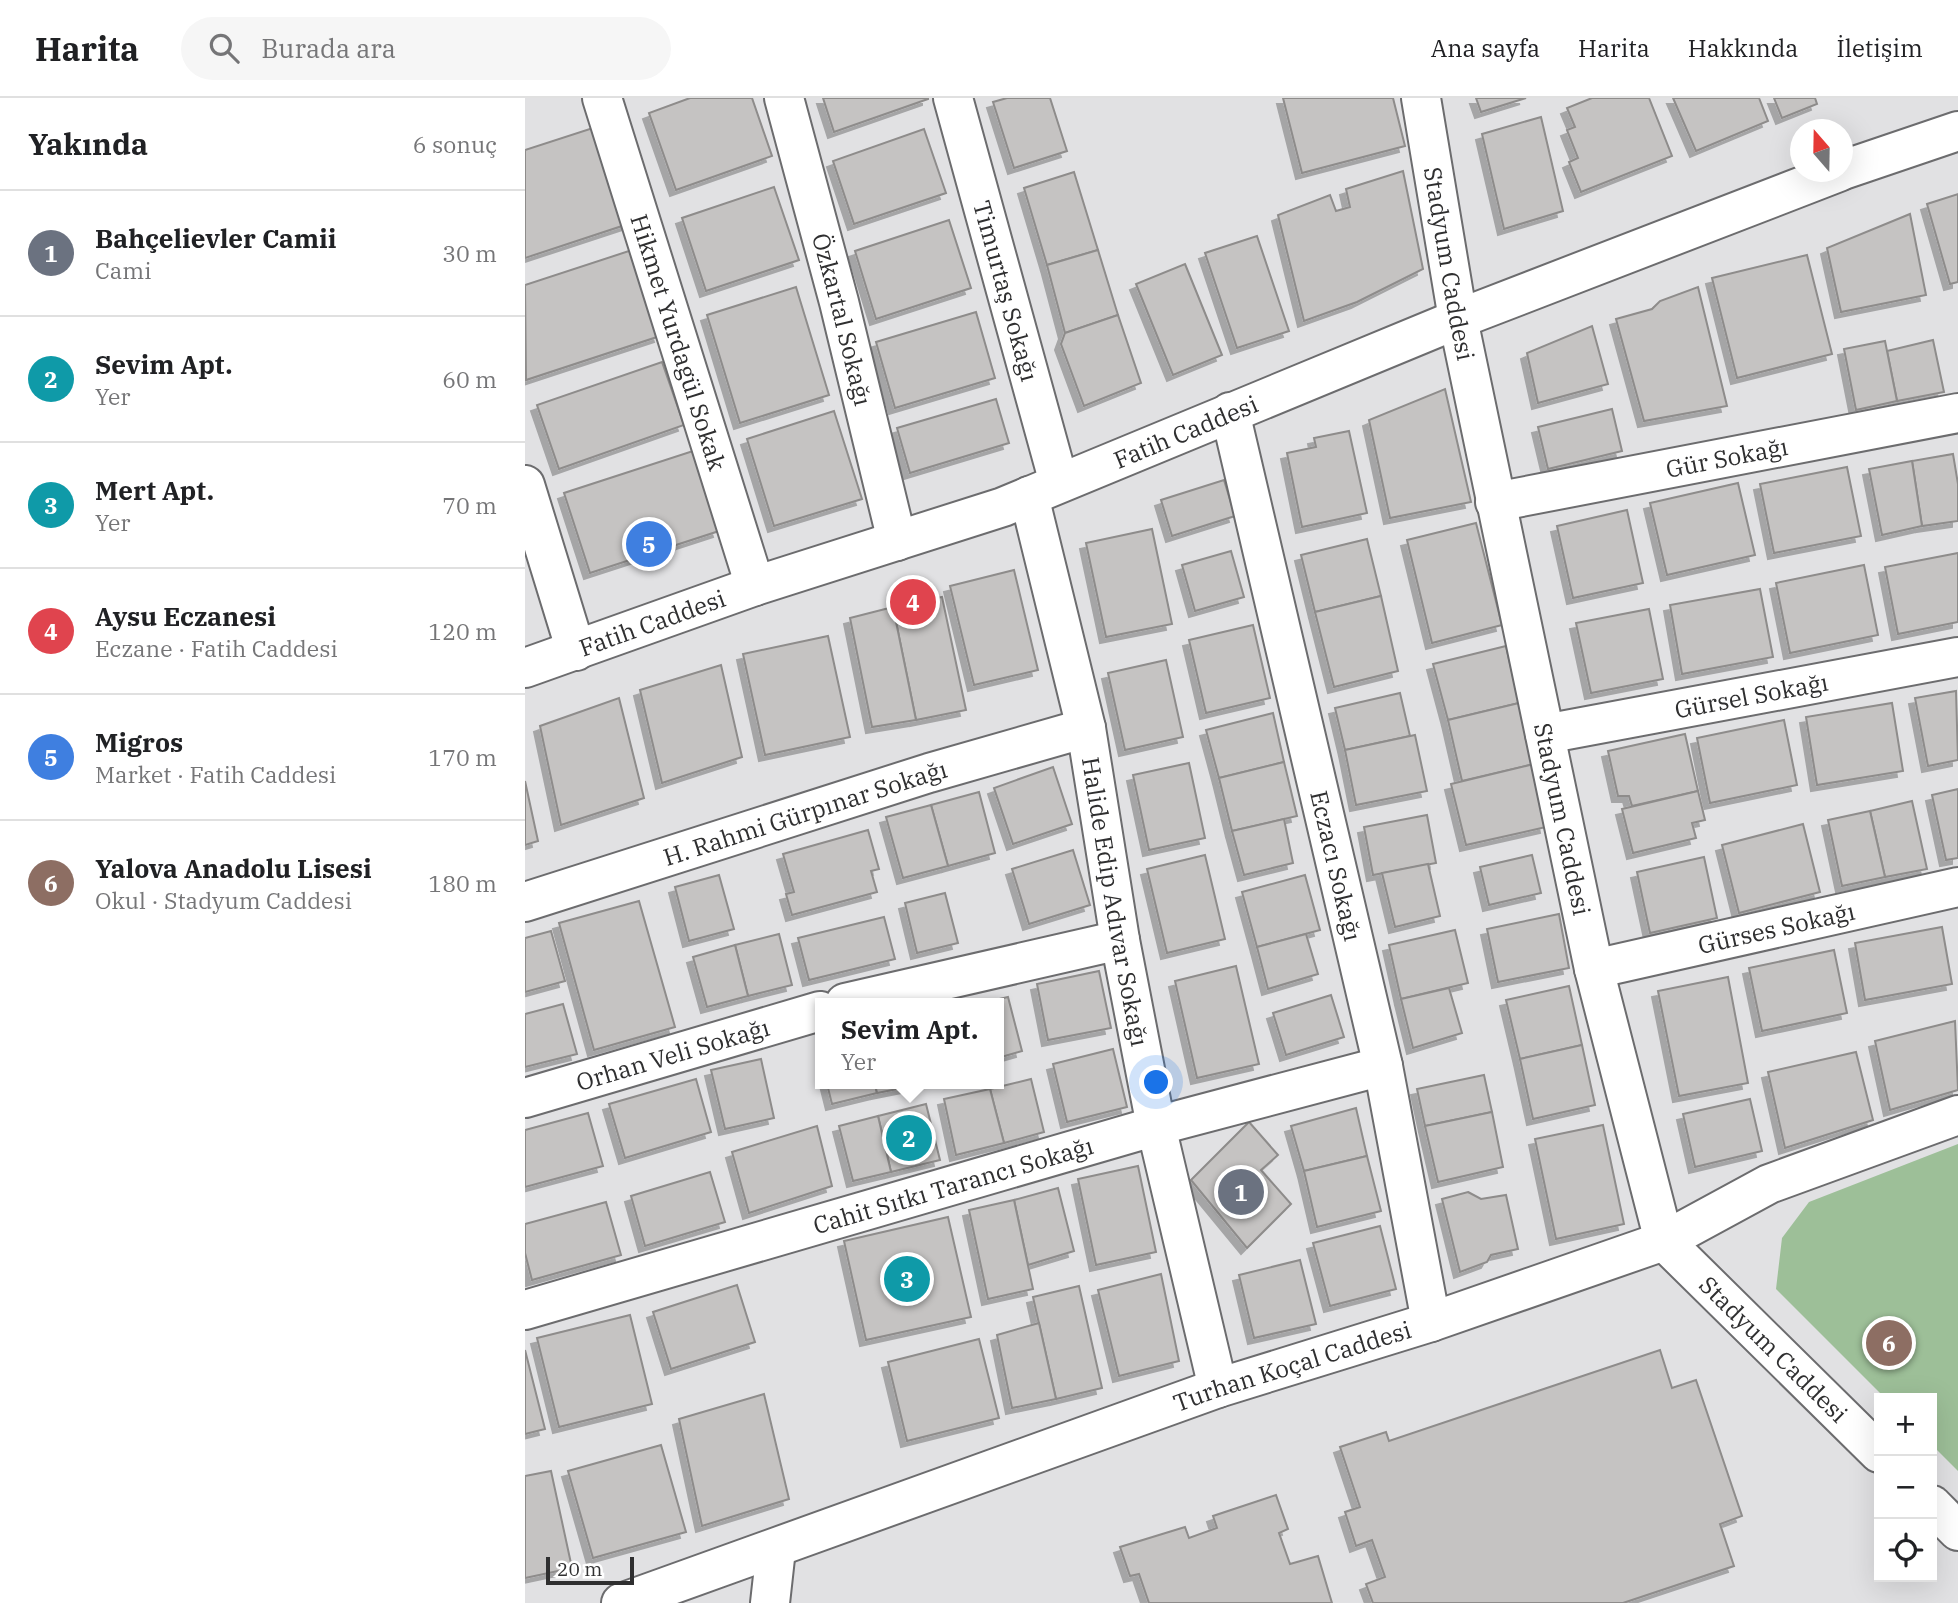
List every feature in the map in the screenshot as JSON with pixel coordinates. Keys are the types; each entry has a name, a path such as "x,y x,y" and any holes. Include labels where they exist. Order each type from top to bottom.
{"street":[{"name":"Hikmet Yurdagül Sokak","path":"602,98 755,586"},
{"name":"Özkartal Sokağı","path":"784,98 839,303 897,541"},
{"name":"Timurtaş Sokağı","path":"953,98 1044,489"},
{"name":"Stadyum Caddesi","path":"1421,98 1458,319 1594,969 1664,1241 1874,1448"},
{"name":"Fatih Caddesi","path":"1853,167 1958,131"},
{"name":"Fatih Caddesi","path":"525,668 755,586 897,541 1044,489 1458,319 1813,182"},
{"name":"Eczacı Sokağı","path":"1230,412 1383,1066 1431,1322"},
{"name":"Gür Sokağı","path":"1495,502 1958,413"},
{"path":"525,485 576,652"},
{"name":"Halide Edip Adıvar Sokağı","path":"1044,489 1120,940 1156,1126 1218,1388"},
{"name":"Gürsel Sokağı","path":"1545,734 1958,657"},
{"name":"H. Rahmi Gürpınar Sokağı","path":"525,902 916,776 1086,729"},
{"name":"Gürses Sokağı","path":"1594,969 1958,887"},
{"path":"867,998 1120,940"},
{"name":"Orhan Veli Sokağı","path":"525,1098 815,1012"},
{"name":"Cahit Sıtkı Tarancı Sokağı","path":"525,1310 1156,1126 1383,1066"},
{"name":"Turhan Koçal Caddesi","path":"621,1603 1218,1388 1431,1322 1664,1241 1769,1184 1958,1115"},
{"path":"1937,1510 1958,1531"},
{"path":"770,1603 776,1549"}],"green space":[{"path":"1958,1144 1958,1471 1937,1450 1937,1393 1880,1393 1776,1289 1782,1238 1809,1202"}],"building":[{"path":"690,98 752,98 772,156 676,190 649,113"},
{"path":"823,98 928,98 928,99 834,132"},
{"path":"1007,98 1050,98 1067,151 1014,168 993,102"},
{"path":"1283,98 1393,98 1405,146 1302,173"},
{"path":"1476,98 1526,98 1481,112"},
{"path":"1592,98 1649,98 1672,156 1581,192 1569,162 1578,158 1567,130 1575,127 1567,108"},
{"path":"1673,98 1759,98 1768,121 1696,151"},
{"path":"1774,98 1815,98 1817,104 1782,118"},
{"path":"1541,117 1563,211 1504,229 1482,134"},
{"path":"596,127 628,224 525,258 525,150"},
{"path":"924,129 946,193 854,224 833,161"},
{"path":"1403,171 1423,269 1357,302 1304,321 1278,215 1330,195 1336,211 1350,207 1346,189"},
{"path":"1074,172 1098,250 1047,265 1024,188"},
{"path":"774,187 799,260 706,291 682,218"},
{"path":"1958,194 1958,282 1950,284 1927,204"},
{"path":"1910,214 1926,295 1841,312 1827,248"},
{"path":"949,220 971,288 876,319 855,251"},
{"path":"1257,236 1289,331 1237,348 1205,253"},
{"path":"632,250 660,336 526,380 525,285"},
{"path":"1098,250 1118,315 1065,333 1047,265"},
{"path":"1807,255 1832,354 1737,378 1712,278"},
{"path":"1185,264 1222,355 1173,375 1136,284"},
{"path":"796,287 829,395 740,423 707,315"},
{"path":"1698,287 1727,406 1644,421 1616,319 1652,309 1660,301"},
{"path":"976,312 995,378 895,408 876,342"},
{"path":"1118,315 1141,383 1084,406 1061,344 1065,333"},
{"path":"1592,326 1608,384 1538,403 1527,353"},
{"path":"1933,340 1944,392 1897,401 1887,351"},
{"path":"1885,341 1897,401 1856,410 1844,349"},
{"path":"662,362 684,425 559,469 537,405"},
{"path":"1445,389 1471,502 1390,518 1369,420"},
{"path":"996,399 1009,443 910,473 897,428"},
{"path":"1612,409 1622,451 1548,469 1538,427"},
{"path":"834,411 862,499 774,526 747,439"},
{"path":"1349,431 1367,513 1302,527 1287,453 1316,447 1314,438"},
{"path":"693,451 719,531 590,573 564,493"},
{"path":"1953,454 1958,484 1958,521 1922,526 1912,461"},
{"path":"1912,461 1922,526 1882,535 1869,469"},
{"path":"1847,467 1861,536 1774,553 1760,484"},
{"path":"1224,480 1235,516 1172,536 1161,500"},
{"path":"1738,483 1755,555 1667,575 1650,503"},
{"path":"1627,510 1643,583 1573,598 1557,526"},
{"path":"1476,523 1502,625 1432,643 1407,540"},
{"path":"1152,529 1172,624 1106,637 1086,543"},
{"path":"1367,539 1381,596 1315,612 1301,555"},
{"path":"1231,551 1244,597 1195,611 1182,565"},
{"path":"1958,553 1958,622 1898,634 1885,567"},
{"path":"1864,565 1878,635 1790,653 1776,583"},
{"path":"1014,570 1038,670 974,685 950,586"},
{"path":"1760,589 1773,657 1682,674 1670,605"},
{"path":"1381,596 1398,671 1334,687 1315,612"},
{"path":"942,597 966,710 916,720 893,607"},
{"path":"893,607 916,720 872,727 850,618"},
{"path":"1649,609 1663,679 1591,693 1576,623"},
{"path":"1253,625 1270,698 1206,713 1189,640"},
{"path":"828,636 850,737 765,755 743,654"},
{"path":"1506,646 1519,703 1448,720 1433,664"},
{"path":"1166,660 1183,737 1125,750 1108,673"},
{"path":"721,665 742,757 662,783 640,690"},
{"path":"1956,691 1958,760 1928,766 1915,698"},
{"path":"1400,693 1410,736 1345,750 1335,708"},
{"path":"619,698 644,798 561,825 540,726"},
{"path":"1519,703 1534,764 1462,781 1448,720"},
{"path":"1892,703 1903,771 1817,785 1806,717"},
{"path":"1273,713 1284,762 1219,778 1206,730"},
{"path":"1784,720 1797,785 1710,803 1697,738"},
{"path":"1685,734 1698,791 1632,806 1629,796 1618,796 1608,751"},
{"path":"1415,735 1427,791 1356,805 1345,750"},
{"path":"1284,762 1297,816 1232,831 1219,778"},
{"path":"1189,763 1205,838 1149,850 1133,775"},
{"path":"1534,764 1546,827 1466,845 1451,784"},
{"path":"1053,767 1072,824 1013,844 994,788"},
{"path":"525,781 538,841 525,845"},
{"path":"1958,789 1958,858 1946,860 1932,795"},
{"path":"1698,791 1705,820 1692,823 1696,838 1633,853 1622,809"},
{"path":"979,792 995,853 948,866 931,805"},
{"path":"1912,801 1927,869 1885,877 1870,811"},
{"path":"931,805 948,866 903,878 886,817"},
{"path":"1870,811 1885,877 1842,886 1828,820"},
{"path":"1427,815 1436,863 1373,875 1364,827"},
{"path":"1284,819 1293,863 1244,875 1232,831"},
{"path":"1803,824 1820,892 1739,913 1722,845"},
{"path":"868,830 879,869 871,871 877,892 792,915 786,894 794,892 783,854"},
{"path":"1073,850 1090,905 1029,924 1012,869"},
{"path":"1205,855 1225,939 1167,953 1147,869"},
{"path":"1532,855 1541,893 1489,905 1480,867"},
{"path":"1704,857 1717,918 1650,933 1637,872"},
{"path":"1428,864 1440,916 1395,927 1382,873"},
{"path":"719,875 734,929 689,941 675,887"},
{"path":"1305,875 1320,930 1257,947 1242,892"},
{"path":"945,893 958,943 917,953 905,903"},
{"path":"639,901 675,1027 594,1050 559,923"},
{"path":"1559,914 1569,968 1498,982 1487,929"},
{"path":"884,917 895,959 809,980 798,938"},
{"path":"1942,927 1952,984 1865,1000 1855,943"},
{"path":"1455,930 1468,983 1401,999 1389,945"},
{"path":"551,931 565,981 525,992 525,938"},
{"path":"779,934 792,985 748,996 735,945"},
{"path":"1306,934 1318,974 1268,989 1257,947"},
{"path":"735,945 748,996 707,1007 693,957"},
{"path":"1834,950 1847,1013 1762,1031 1749,968"},
{"path":"1236,966 1259,1064 1197,1078 1175,981"},
{"path":"1099,971 1111,1028 1048,1040 1037,984"},
{"path":"1728,977 1748,1083 1679,1096 1658,991"},
{"path":"1569,986 1582,1045 1520,1059 1506,1000"},
{"path":"1449,988 1462,1033 1413,1048 1401,999"},
{"path":"1331,995 1344,1037 1286,1055 1273,1013"},
{"path":"1008,997 1022,1051 1004,1056 1004,998"},
{"path":"563,1004 577,1054 525,1067 525,1014"},
{"path":"1955,1021 1958,1090 1890,1110 1875,1041"},
{"path":"1582,1045 1595,1105 1533,1119 1520,1059"},
{"path":"1113,1049 1127,1107 1067,1122 1053,1064"},
{"path":"1856,1052 1873,1120 1785,1148 1768,1072"},
{"path":"761,1059 774,1118 725,1129 711,1070"},
{"path":"1484,1075 1492,1112 1425,1126 1417,1089"},
{"path":"696,1079 711,1132 625,1158 609,1104"},
{"path":"1031,1079 1044,1132 1004,1143 990,1089 1004,1089 1004,1086"},
{"path":"828,1089 876,1089 877,1093 832,1104"},
{"path":"876,1089 898,1089 877,1093"},
{"path":"990,1089 1004,1143 956,1155 944,1099"},
{"path":"1750,1099 1762,1151 1695,1167 1683,1114"},
{"path":"926,1104 940,1160 891,1172 878,1116"},
{"path":"1356,1108 1367,1156 1304,1171 1291,1126"},
{"path":"1492,1112 1503,1167 1438,1182 1425,1126"},
{"path":"588,1113 603,1166 525,1187 525,1130"},
{"path":"878,1116 891,1172 853,1181 839,1126"},
{"path":"1249,1122 1278,1155 1261,1170 1291,1204 1247,1248 1191,1180"},
{"path":"1603,1125 1624,1224 1556,1239 1535,1139"},
{"path":"817,1126 832,1186 749,1213 732,1152"},
{"path":"1367,1156 1381,1211 1317,1227 1304,1171"},
{"path":"1138,1166 1156,1252 1096,1265 1078,1179"},
{"path":"710,1172 725,1222 645,1246 631,1196"},
{"path":"1058,1188 1074,1251 1028,1265 1014,1200"},
{"path":"1468,1192 1481,1199 1506,1195 1518,1249 1491,1255 1487,1262 1460,1272 1442,1199"},
{"path":"1014,1200 1033,1289 988,1299 969,1210"},
{"path":"606,1202 621,1255 532,1280 525,1253 525,1224"},
{"path":"948,1217 971,1317 866,1340 844,1241"},
{"path":"1380,1226 1396,1289 1330,1306 1313,1243"},
{"path":"1300,1260 1316,1324 1254,1338 1239,1275"},
{"path":"1161,1274 1179,1361 1119,1376 1098,1290"},
{"path":"737,1285 755,1342 671,1369 653,1312"},
{"path":"1079,1286 1102,1388 1056,1399 1033,1297"},
{"path":"630,1315 652,1404 559,1427 537,1338"},
{"path":"1039,1323 1056,1399 1012,1408 997,1335"},
{"path":"979,1339 999,1418 907,1441 888,1362"},
{"path":"525,1350 545,1429 525,1434"},
{"path":"1660,1350 1672,1388 1696,1380 1742,1516 1720,1524 1734,1566 1623,1603 1373,1603 1366,1584 1385,1577 1372,1540 1356,1546 1345,1512 1360,1507 1340,1447 1386,1432 1389,1441"},
{"path":"764,1394 789,1499 702,1526 679,1419"},
{"path":"661,1445 686,1532 593,1558 568,1471"},
{"path":"551,1471 572,1568 525,1578 525,1476"},
{"path":"1276,1495 1288,1529 1279,1533 1290,1564 1318,1556 1332,1603 1149,1603 1139,1574 1130,1576 1120,1547 1185,1527 1189,1538 1217,1528 1213,1516"}],"place":[{"name":"Migros","path":"649,544"},
{"name":"Aysu Eczanesi","path":"913,602"},
{"name":"Sevim Apt.","path":"909,1138"},
{"name":"Bahçelievler Camii","path":"1241,1192"},
{"name":"Mert Apt.","path":"907,1279"},
{"name":"Yalova Anadolu Lisesi","path":"1889,1343"}]}
